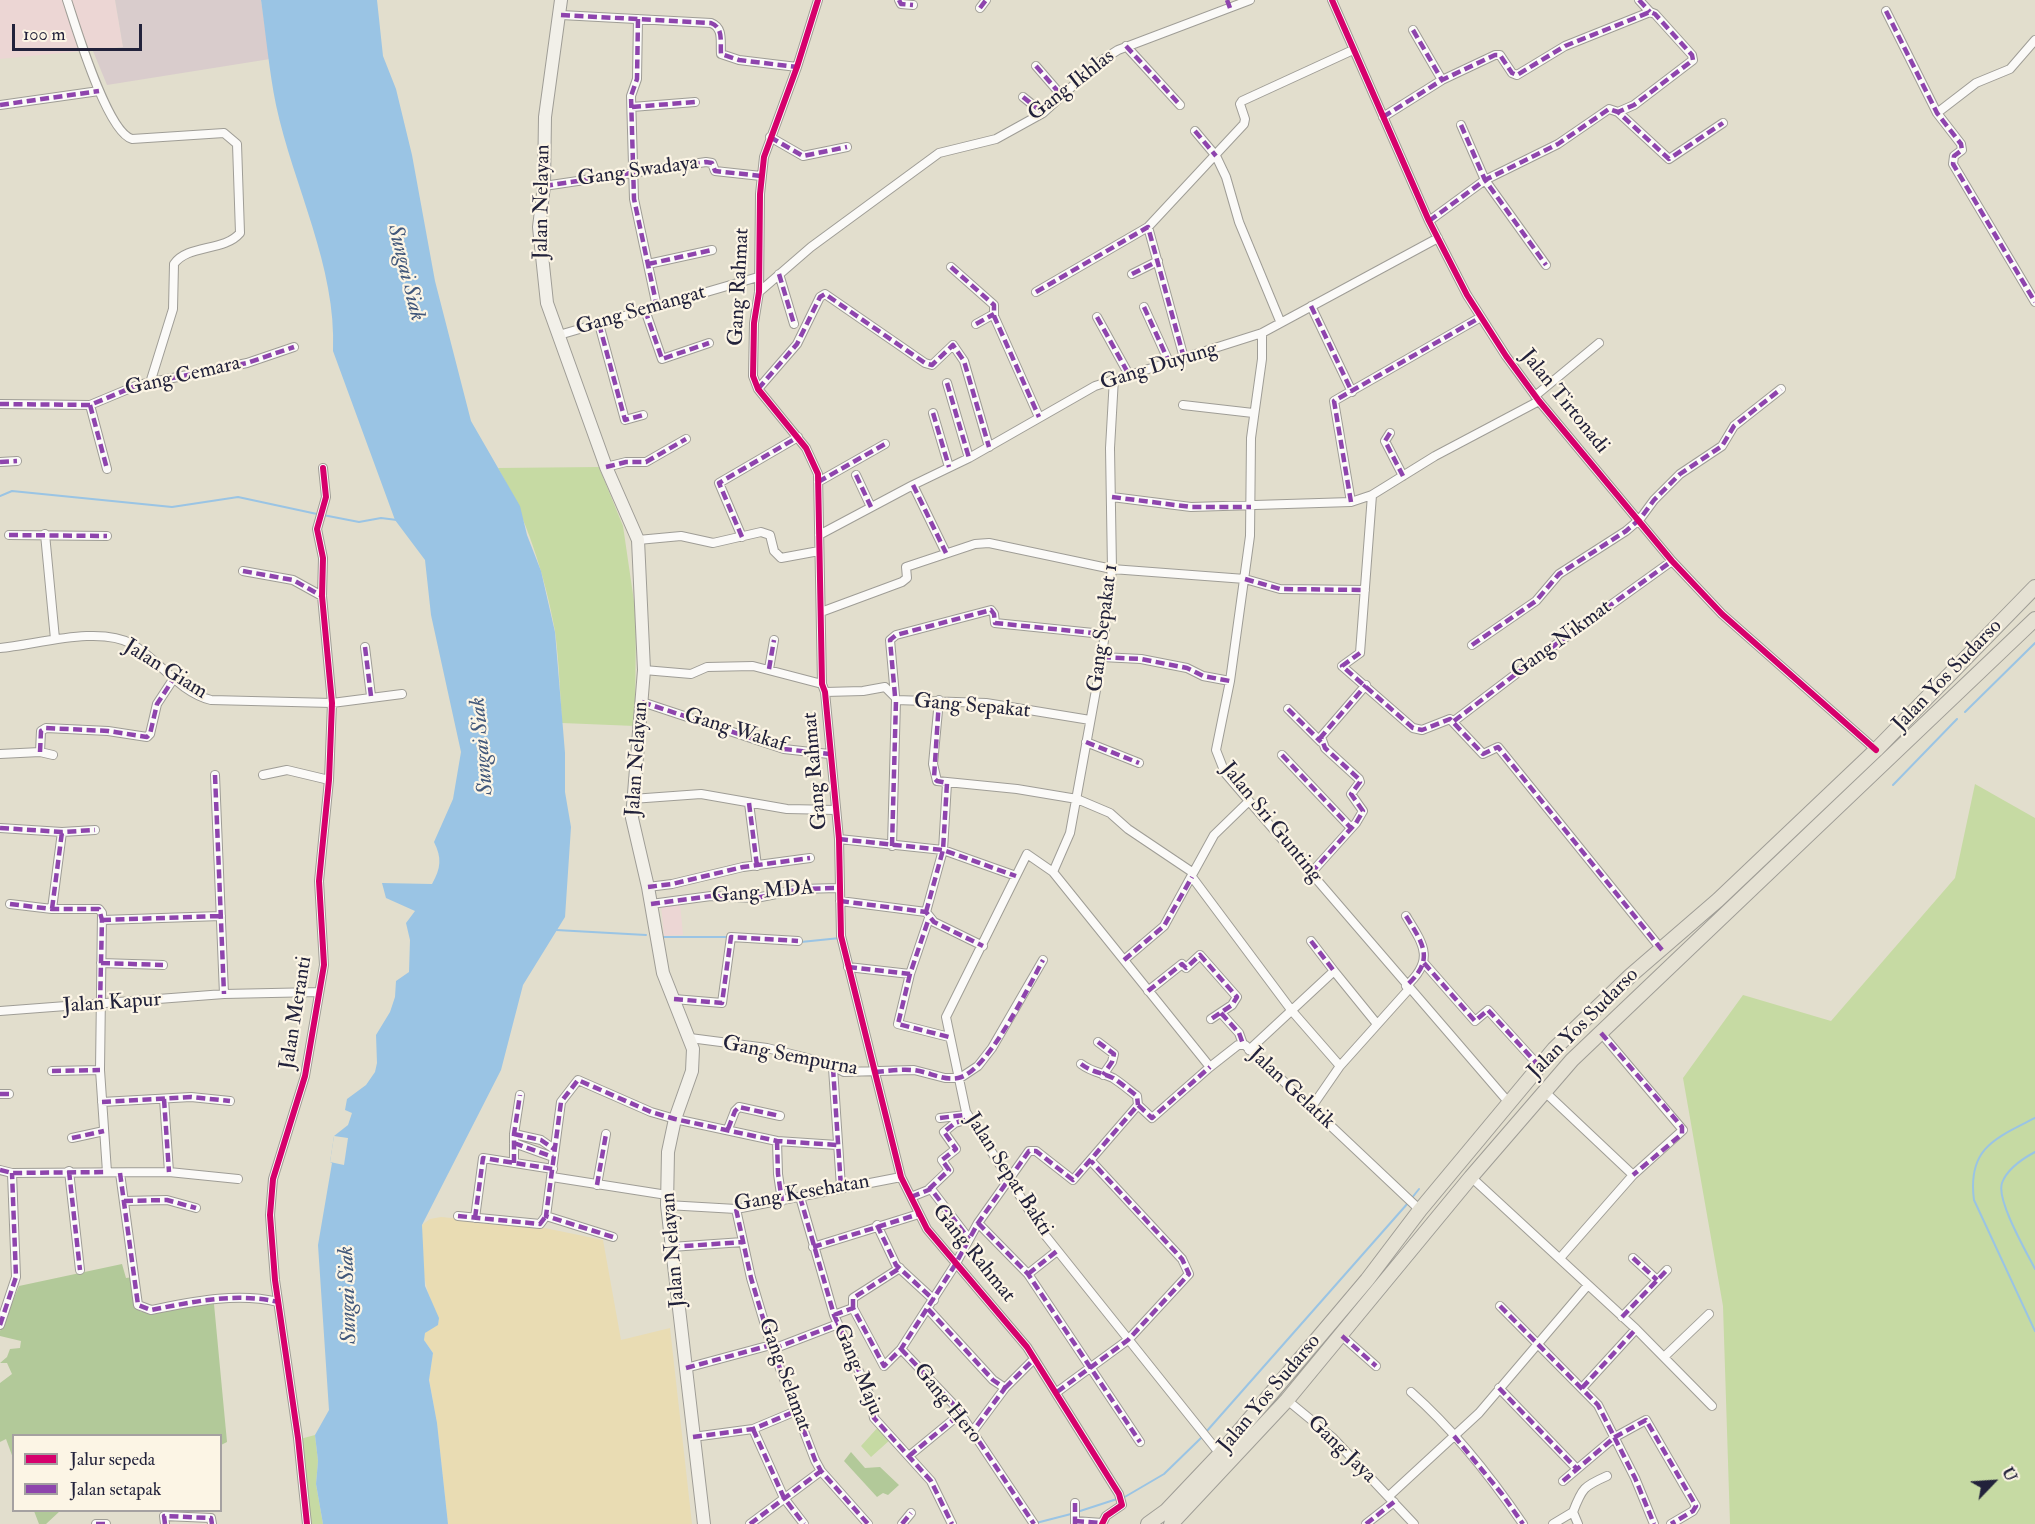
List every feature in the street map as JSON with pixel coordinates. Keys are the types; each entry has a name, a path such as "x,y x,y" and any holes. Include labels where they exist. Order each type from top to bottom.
{"main road":[{"name":"Jalan Nelayan","path":"561,0 561,15 545,117 544,186 539,227 543,285 606,467 639,540 644,670 632,818 648,887 663,973 690,1038 692,1071 675,1119 668,1152 667,1200 704,1524"},
{"name":"Jalan Yos Sudarso","path":"1148,1524 1166,1511 1220,1454 1367,1280 1413,1204 1510,1104 1539,1066 1615,989 1662,950 1876,750 2035,587"},
{"name":"Jalan Yos Sudarso","path":"1176,1522 1287,1400 1471,1177 1545,1092 1601,1033 2035,619"},
{"path":"1976,645 1992,661"},
{"path":"1367,1280 1379,1290"}],"street":[{"path":"67,0 99,91 125,137 132,139 224,133 237,144 240,233 234,240 177,259 174,264 173,309 150,383"},
{"name":"Gang Rahmat","path":"818,0 797,67 770,137 761,176 759,292 754,323 753,376 758,389 813,459 818,482 824,688 839,839 838,888 841,936 902,1177 919,1214 955,1264 1018,1335 1057,1392 1119,1494 1122,1503 1102,1523"},
{"path":"899,0 901,4 913,5"},
{"path":"980,8 986,0"},
{"name":"Gang Ikhlas","path":"759,292 820,240 939,153 948,149 988,143 1043,113 1099,62 1125,46 1229,4 1250,0"},
{"name":"Jalan Tirtonadi","path":"1332,0 1438,238 1481,316 1537,398 1640,519 1672,561 1722,614 1876,750"},
{"path":"1618,112 1634,105 1694,60 1655,14 1639,0"},
{"path":"1886,11 1937,112 1961,144 1962,150 1954,156 1953,164 2035,302"},
{"path":"1383,117 1442,80 1497,55 1512,73 1517,75 1565,46 1650,12"},
{"path":"561,15 711,23 716,25 720,32 721,54 739,60 797,67"},
{"path":"639,19 637,79 632,89 634,199 657,307"},
{"path":"1413,30 1442,80"},
{"path":"1937,112 1976,83 2010,69 2035,40"},
{"path":"1125,46 1180,105"},
{"path":"1036,292 1148,227 1244,124 1245,119 1240,108 1242,101 1353,50"},
{"path":"1036,66 1062,96"},
{"path":"0,105 99,91"},
{"path":"1023,97 1043,113"},
{"path":"632,107 695,102"},
{"path":"1430,221 1485,180 1558,144 1610,109 1618,112 1669,159 1723,123"},
{"path":"1461,125 1485,180 1546,265"},
{"path":"1195,130 1216,156 1226,177 1239,222 1280,321"},
{"path":"770,137 803,156 847,147"},
{"name":"Gang Swadaya","path":"544,186 709,162 712,163 715,171 761,176"},
{"path":"1148,227 1184,358"},
{"name":"Gang Duyung","path":"819,535 969,458 1114,378 1262,333 1280,321 1438,238"},
{"path":"648,264 712,250"},
{"path":"1132,273 1158,261"},
{"path":"951,267 994,305 996,310 994,314 1040,417"},
{"path":"779,274 794,324"},
{"name":"Gang Semangat","path":"559,335 758,277"},
{"path":"758,389 797,344 820,297 825,294 925,363 932,364 953,345 967,369 989,447"},
{"path":"1311,306 1352,392"},
{"path":"1144,307 1169,362"},
{"path":"645,310 662,359 709,343"},
{"path":"976,324 994,314"},
{"path":"1351,502 1333,404 1336,399 1352,392 1481,316"},
{"path":"1097,317 1128,373"},
{"path":"599,324 625,420 643,415"},
{"name":"Jalan Sri Gunting","path":"1262,333 1262,359 1253,414 1251,507 1245,579 1230,681 1216,750 1225,773 1510,1104"},
{"path":"1112,497 1191,507 1251,507 1351,502 1372,495 1537,398 1599,343"},
{"name":"Gang Cemara","path":"0,404 90,405 127,388 247,363 294,347"},
{"name":"Gang Sepakat 1","path":"1053,872 1066,846 1077,799 1090,720 1098,695 1112,569 1110,425 1114,378"},
{"path":"947,383 969,458"},
{"path":"1472,645 1536,601 1559,574 1640,519 1654,500 1680,474 1722,446 1734,426 1781,389"},
{"path":"90,405 107,469"},
{"path":"1183,405 1253,414"},
{"path":"933,413 950,467"},
{"path":"1390,433 1384,441 1403,476"},
{"path":"742,537 719,483 798,437"},
{"path":"606,467 626,462 646,462 686,439"},
{"path":"818,482 885,444"},
{"path":"0,462 17,461"},
{"name":"Jalan Meranti","path":"307,1524 298,1438 278,1302 270,1215 273,1179 305,1076 324,965 320,859 329,780 332,703 322,596 323,558 317,529 326,497 323,468"},
{"path":"856,475 871,507"},
{"path":"913,485 946,553"},
{"path":"1372,495 1360,653 1342,666 1413,728 1422,730 1450,719 1482,754 1498,747 1662,950"},
{"path":"639,540 681,536 713,543 766,533 770,536 774,550 781,558 819,551"},
{"path":"45,534 55,639"},
{"path":"9,535 107,536"},
{"path":"821,612 902,582 907,578 906,567 975,544 989,543 1112,569 1245,579 1280,589 1365,590"},
{"name":"Gang Nikmat","path":"1454,721 1536,658 1672,561"},
{"path":"243,572 293,580 322,596"},
{"path":"892,846 896,698 890,640 896,635 991,610 995,623 1103,634"},
{"name":"Jalan Giam","path":"0,648 78,636 125,641 199,696 211,700 332,703 371,696 402,694"},
{"path":"768,669 774,640"},
{"path":"365,647 371,696"},
{"path":"1102,657 1141,659 1187,668 1203,676 1230,681"},
{"name":"Gang Sepakat","path":"644,670 691,674 707,667 753,666 824,688 863,692 885,687 896,698 986,703 1090,720"},
{"path":"40,752 41,730 46,728 148,736 157,704 174,678"},
{"path":"1321,742 1321,737 1366,685"},
{"path":"939,700 934,778 937,781 1017,789 1077,799 1110,813 1128,829 1192,874 1292,1011 1340,1066"},
{"name":"Gang Wakaf","path":"642,702 784,749 829,754"},
{"path":"1288,709 1360,780 1351,794 1363,811 1311,873"},
{"path":"1086,742 1138,763"},
{"path":"0,754 40,752 53,755"},
{"path":"1282,754 1351,828"},
{"path":"263,775 288,770 329,780"},
{"path":"215,775 220,850 224,994"},
{"path":"947,783 943,850 898,1024 950,1037"},
{"path":"632,799 701,794 787,809 836,810"},
{"path":"1124,960 1164,926 1214,835 1249,801"},
{"path":"749,802 757,866"},
{"path":"0,828 62,832 95,830"},
{"path":"52,909 62,832"},
{"path":"839,839 943,850 1016,876"},
{"name":"Jalan Sepat Bakti","path":"1053,872 1027,854 983,946 948,1009 946,1027 960,1078 967,1117 1057,1251 1205,1439 1220,1454"},
{"path":"648,887 810,858"},
{"path":"1053,872 1210,1067"},
{"name":"Gang MDA","path":"651,904 711,896 756,898 801,889 838,888"},
{"path":"840,902 928,915 983,946"},
{"path":"10,904 52,909 99,909 102,920 100,1070 107,1172"},
{"path":"102,920 221,916"},
{"path":"1311,1108 1340,1066 1420,974 1424,963 1422,945 1406,916"},
{"path":"674,999 722,1003 731,937 798,940"},
{"path":"1311,941 1377,1024"},
{"path":"1148,991 1182,964 1186,968 1200,955 1237,997 1232,1005 1211,1018"},
{"path":"960,1078 978,1066 992,1048 1043,960"},
{"path":"101,963 163,965"},
{"path":"1424,963 1474,1021 1488,1010 1539,1066"},
{"path":"848,968 910,974"},
{"path":"1221,1012 1239,1034 1246,1047 1292,1011 1334,971"},
{"name":"Jalan Kapur","path":"0,1011 224,994 320,992"},
{"path":"1561,1257 1633,1175 1682,1134 1682,1127 1601,1033"},
{"name":"Gang Sempurna","path":"690,1038 767,1048 827,1064 844,1072 915,1070 945,1078 960,1078"},
{"path":"1098,1042 1114,1054 1112,1062 1103,1075"},
{"name":"Jalan Gelatik","path":"1138,1105 1152,1118 1238,1045 1246,1047 1413,1204"},
{"path":"901,1349 934,1300 978,1223 1005,1187 1007,1179 1031,1150 1036,1150 1073,1180 1138,1105 1137,1096 1111,1077 1094,1074 1081,1064"},
{"path":"833,1068 841,1187"},
{"path":"52,1071 100,1070"},
{"path":"458,1216 540,1224 546,1216 561,1102 578,1080 651,1112 675,1119 777,1141 837,1144"},
{"path":"1545,1092 1633,1175"},
{"path":"514,1163 514,1138 520,1095"},
{"path":"102,1102 200,1097 230,1101"},
{"path":"164,1099 169,1172"},
{"path":"728,1129 739,1107 780,1116"},
{"path":"940,1118 967,1117"},
{"path":"911,1197 928,1189 949,1170 942,1160 956,1149 944,1132 967,1117"},
{"path":"72,1138 104,1131"},
{"path":"597,1185 606,1134"},
{"path":"514,1138 541,1140 554,1153"},
{"path":"777,1141 782,1201"},
{"name":"Gang Kesehatan","path":"475,1218 483,1158 514,1163 597,1185 667,1200 736,1209 902,1177"},
{"path":"1057,1392 1128,1340 1183,1283 1189,1269 1091,1161"},
{"path":"0,1170 12,1173 169,1172 238,1179"},
{"path":"69,1171 80,1270"},
{"path":"1,1320 16,1277 12,1173"},
{"path":"120,1173 138,1305 151,1310 224,1298 263,1299 278,1302"},
{"path":"1471,1177 1561,1257 1712,1406"},
{"path":"928,1189 934,1191 969,1239"},
{"name":"Gang Maju","path":"800,1197 836,1320 870,1396 874,1418 931,1481 952,1524"},
{"path":"124,1201 167,1200 196,1208"},
{"name":"Gang Selamat","path":"736,1209 750,1278 772,1347 820,1471 868,1524"},
{"path":"813,1247 877,1225 919,1214"},
{"path":"546,1216 614,1237"},
{"path":"978,1223 1028,1275 1140,1442"},
{"path":"877,1225 890,1255 900,1268 934,1300"},
{"path":"671,1247 743,1242"},
{"path":"1028,1275 1057,1251"},
{"path":"1633,1258 1657,1280"},
{"path":"686,1368 772,1347 836,1320 853,1308 854,1298 900,1268"},
{"path":"1622,1317 1667,1270"},
{"path":"1391,1499 1479,1413 1588,1285"},
{"path":"1500,1306 1598,1405 1616,1437 1654,1524"},
{"name":"Gang Hero","path":"853,1308 884,1366 901,1349 960,1414 1033,1523"},
{"path":"928,1309 993,1380 1005,1388"},
{"path":"1664,1357 1709,1314"},
{"path":"1582,1388 1636,1329"},
{"path":"1342,1336 1376,1366"},
{"path":"973,1431 1005,1388 1034,1359"},
{"path":"1499,1388 1576,1468"},
{"path":"1411,1392 1454,1436 1502,1494 1523,1524"},
{"name":"Gang Jaya","path":"1287,1400 1332,1437 1414,1524"},
{"path":"693,1437 753,1429 796,1411"},
{"path":"909,1456 960,1414"},
{"path":"1563,1481 1616,1437 1646,1420 1696,1506 1693,1511 1671,1524"},
{"path":"753,1429 784,1497 804,1524"},
{"path":"750,1524 820,1471"},
{"path":"1552,1524 1573,1512 1581,1490 1607,1476"},
{"name":"Gang Jaya","path":"1366,1524 1391,1499"},
{"path":"1573,1512 1578,1524"},
{"path":"902,1524 911,1514"},
{"path":"1075,1514 1102,1523"},
{"path":"165,1520 211,1518 212,1524"},
{"path":"96,1524 106,1524"}],"shaded area":[{"path":"0,0 115,0 123,47 0,59"},
{"path":"115,0 261,0 270,59 107,85 93,51 123,47"},
{"path":"680,904 683,935 664,936 661,906"}],"green space":[{"path":"599,467 623,526 636,615 635,726 562,723 555,631 546,589 526,526 498,468"},
{"path":"1975,784 2035,818 2035,1524 1730,1524 1723,1306 1683,1078 1743,995 1831,1021 1955,878"},
{"path":"122,1264 126,1278 133,1277 137,1307 141,1312 214,1304 227,1442 222,1444 222,1434 12,1434 12,1455 6,1439 0,1442 0,1383 12,1374 7,1363 0,1363 7,1357 10,1349 20,1348 21,1341 0,1336 0,1331 19,1286"},
{"path":"879,1426 891,1439 871,1457 861,1446"},
{"path":"315,1435 318,1461 316,1484 323,1524 310,1524 300,1439"},
{"path":"851,1452 865,1468 880,1467 899,1485 888,1495 883,1493 877,1497 844,1461"},
{"path":"34,1512 59,1512 46,1524 39,1524"}],"sand":[{"path":"441,1217 535,1226 603,1240 621,1340 670,1328 692,1524 448,1524 437,1423 429,1379 433,1353 424,1340 425,1333 439,1321 429,1295 422,1253 422,1225 430,1219"}],"water":[{"name":"Sungai Siak","path":"261,0 377,0 383,56 396,89 412,155 435,281 471,421 520,506 527,535 541,571 555,632 565,753 565,792 571,827 565,917 523,985 501,1070 422,1225 425,1286 439,1318 438,1325 425,1333 424,1340 433,1353 429,1380 437,1423 448,1524 323,1524 316,1484 318,1461 315,1435 329,1410 318,1245 332,1163 330,1162 334,1136 348,1125 352,1113 345,1110 347,1099 366,1085 375,1072 376,1035 390,1012 395,997 396,981 409,972 410,940 406,923 415,911 386,898 382,883 432,884 439,863 434,842 453,799 461,752 431,615 425,560 395,520 333,351 328,288 276,105"}],"pier":[{"path":"334,1136 348,1138 344,1165 330,1162"}],"waterway":[{"path":"0,496 12,491 172,507 238,497 317,514"},
{"path":"323,515 359,522 381,518 397,520"},
{"path":"1965,712 2035,643"},
{"path":"1893,785 1957,719"},
{"path":"556,930 646,935"},
{"path":"663,937 727,937"},
{"path":"801,942 840,938"},
{"path":"2035,1118 2008,1132 1987,1147 1975,1168 1973,1182 1974,1200 2035,1331"},
{"path":"2035,1152 2020,1161 2007,1173 2001,1191 2013,1226 2035,1269"},
{"path":"1411,1199 1419,1189"},
{"path":"1206,1432 1408,1203"},
{"path":"1123,1498 1164,1474 1201,1438"},
{"path":"1077,1512 1117,1499"},
{"path":"1036,1523 1071,1514"}],"marked path":[{"path":"899,0 901,4 913,5"},
{"path":"980,8 986,0"},
{"path":"1227,0 1230,8"},
{"path":"1639,0 1650,12"},
{"path":"1886,11 1937,113 1961,144 1962,150 1954,156 1953,164 2035,302"},
{"path":"1383,117 1442,80 1495,55 1500,55 1512,73 1517,75 1565,46 1650,12 1655,14 1692,55 1693,60 1634,105 1618,112"},
{"path":"561,15 711,23 720,32 721,54 739,60 797,67"},
{"path":"638,19 637,79 631,96 634,199 657,307"},
{"path":"1413,30 1442,80"},
{"path":"1126,46 1180,105"},
{"path":"1036,66 1062,96"},
{"path":"0,105 99,91"},
{"path":"1023,97 1043,113"},
{"path":"632,107 695,102"},
{"path":"1429,221 1485,180 1558,144 1609,109 1618,112 1669,159 1723,123"},
{"path":"1461,125 1485,180 1546,265"},
{"path":"1195,131 1216,156"},
{"path":"770,137 803,156 847,147"},
{"path":"544,186 706,162 712,163 715,171 761,176"},
{"path":"1036,292 1148,227 1184,358"},
{"path":"648,264 712,250"},
{"path":"1132,274 1158,261"},
{"path":"951,267 994,305 994,316 1039,417"},
{"path":"779,274 794,324"},
{"path":"758,389 797,344 820,297 825,294 925,363 932,365 953,345 964,361 989,447"},
{"path":"1311,306 1352,392"},
{"path":"1144,307 1169,362"},
{"path":"645,310 662,359 709,343"},
{"path":"976,324 994,314"},
{"path":"1097,317 1128,373"},
{"path":"1351,502 1334,401 1481,317"},
{"path":"599,324 625,420 643,415"},
{"path":"0,404 90,405 138,385 247,363 294,347"},
{"path":"947,383 969,458"},
{"path":"1472,645 1536,601 1559,574 1626,531 1640,519 1654,500 1680,474 1722,446 1734,426 1781,389"},
{"path":"90,405 107,469"},
{"path":"933,413 949,467"},
{"path":"1390,433 1385,441 1403,476"},
{"path":"742,537 719,483 798,437"},
{"path":"606,467 626,462 646,462 686,439"},
{"path":"818,482 885,444"},
{"path":"0,462 17,461"},
{"path":"856,475 871,507"},
{"path":"913,485 946,553"},
{"path":"1112,497 1191,507 1251,507"},
{"path":"9,535 107,536"},
{"path":"1454,721 1672,561"},
{"path":"243,571 293,580 322,596"},
{"path":"1245,579 1280,589 1365,590"},
{"path":"895,696 890,640 896,635 991,610 995,623 1103,634"},
{"path":"769,669 774,640"},
{"path":"365,647 371,696"},
{"path":"1360,653 1342,666 1413,728 1422,730 1450,719 1483,754 1498,747 1662,950"},
{"path":"1102,657 1141,659 1187,668 1203,676 1230,681"},
{"path":"40,752 41,731 46,728 108,731 147,737 150,734 157,704 174,678"},
{"path":"1311,873 1356,823 1363,811 1351,794 1360,782 1359,779 1325,748 1321,737 1366,685"},
{"path":"892,846 896,700"},
{"path":"926,912 943,850 947,783 934,778 939,700"},
{"path":"642,702 784,749 829,754"},
{"path":"1288,709 1321,742"},
{"path":"1086,742 1139,763"},
{"path":"1282,755 1351,828"},
{"path":"215,775 224,994"},
{"path":"749,803 757,866"},
{"path":"0,828 62,832 95,830"},
{"path":"52,909 62,832"},
{"path":"839,839 943,850 1016,876"},
{"path":"648,887 672,884 743,867 810,858"},
{"path":"1124,960 1164,926 1192,877"},
{"path":"651,904 711,896 756,898 801,889 838,888"},
{"path":"840,901 926,912 934,922 983,946"},
{"path":"10,904 52,909 99,909 102,920 100,1005"},
{"path":"102,920 221,916"},
{"path":"1406,916 1424,952 1421,968 1406,986"},
{"path":"848,967 910,974 929,918"},
{"path":"674,999 722,1003 731,937 798,941"},
{"path":"1311,941 1334,971"},
{"path":"1148,991 1182,964 1186,968 1200,955 1237,997 1232,1005 1211,1019"},
{"path":"875,1072 912,1070 952,1079 969,1073 982,1061 1006,1027 1043,960"},
{"path":"101,963 163,965"},
{"path":"1424,963 1475,1021 1488,1010 1539,1066"},
{"path":"910,974 898,1024 949,1037"},
{"path":"1221,1013 1239,1033 1243,1044"},
{"path":"1601,1033 1682,1127 1682,1134 1633,1175"},
{"path":"1098,1042 1114,1054 1112,1062 1103,1075"},
{"path":"1081,1064 1119,1082 1137,1096 1138,1105"},
{"path":"834,1315 853,1308 884,1366 901,1349 955,1265 978,1223 1029,1151 1036,1151 1073,1180 1138,1105 1152,1118 1210,1067"},
{"path":"833,1068 841,1187"},
{"path":"52,1071 100,1070"},
{"path":"613,1237 546,1216 561,1102 578,1080 651,1112 675,1119 777,1141 837,1145"},
{"path":"0,1094 9,1094"},
{"path":"514,1163 514,1134 520,1095"},
{"path":"102,1102 191,1097 230,1101"},
{"path":"164,1099 169,1172"},
{"path":"728,1129 739,1107 780,1116"},
{"path":"940,1118 964,1115"},
{"path":"929,1189 949,1170 942,1160 956,1149 944,1132 955,1123 968,1119"},
{"path":"72,1138 104,1131"},
{"path":"514,1134 541,1140 554,1149"},
{"path":"597,1185 606,1134"},
{"path":"777,1141 782,1201"},
{"path":"514,1143 553,1157"},
{"path":"475,1218 483,1158 553,1169"},
{"path":"1057,1392 1128,1340 1189,1274 1182,1259 1091,1161"},
{"path":"0,1170 12,1173 107,1172"},
{"path":"69,1171 80,1270"},
{"path":"0,1325 16,1277 12,1173"},
{"path":"120,1173 138,1305 151,1310 198,1301 230,1298 278,1302"},
{"path":"911,1197 931,1189 969,1239"},
{"path":"800,1197 834,1315 870,1396 874,1418 931,1481 952,1524"},
{"path":"124,1201 167,1200 196,1208"},
{"path":"736,1209 751,1278 771,1345 815,1460 821,1471 868,1524"},
{"path":"813,1247 919,1214"},
{"path":"458,1216 540,1224 546,1216"},
{"path":"978,1223 1028,1274 1140,1442"},
{"path":"877,1225 896,1265 934,1300"},
{"path":"671,1247 743,1242"},
{"path":"1028,1274 1057,1251"},
{"path":"1633,1258 1657,1280"},
{"path":"853,1308 853,1298 900,1268"},
{"path":"1622,1317 1667,1270"},
{"path":"1500,1306 1598,1405 1635,1478 1654,1524"},
{"path":"928,1309 993,1380 1005,1388 973,1431"},
{"path":"773,1349 838,1324"},
{"path":"1582,1388 1636,1329"},
{"path":"1342,1336 1376,1366"},
{"path":"686,1368 771,1345"},
{"path":"901,1349 956,1407 1034,1524"},
{"path":"1005,1388 1034,1359"},
{"path":"1499,1388 1576,1468"},
{"path":"693,1437 753,1429 796,1411"},
{"path":"909,1456 960,1414"},
{"path":"1563,1481 1615,1437 1646,1420 1696,1506 1693,1511 1671,1524"},
{"path":"753,1429 784,1498 804,1524"},
{"path":"1454,1436 1502,1494 1523,1524"},
{"path":"750,1524 821,1471"},
{"path":"1366,1524 1394,1502"},
{"path":"1075,1503 1075,1524"},
{"path":"902,1524 911,1513"},
{"path":"165,1524 164,1516 211,1518 212,1524"},
{"path":"1075,1521 1102,1523"},
{"path":"96,1524 106,1524"}],"cycle path":[{"path":"818,0 797,67 764,157 760,194 759,292 754,323 753,376 758,389 806,448 818,474 822,684 825,692 839,839 841,936 901,1177 927,1229 1027,1347 1119,1494 1122,1505 1106,1516 1102,1524"},
{"path":"1332,0 1429,221 1467,295 1506,356 1539,401 1672,561 1722,614 1876,750"},
{"path":"307,1524 298,1438 275,1280 270,1215 273,1179 305,1076 324,965 319,881 329,780 332,703 322,596 323,558 317,529 326,497 323,468"}]}
